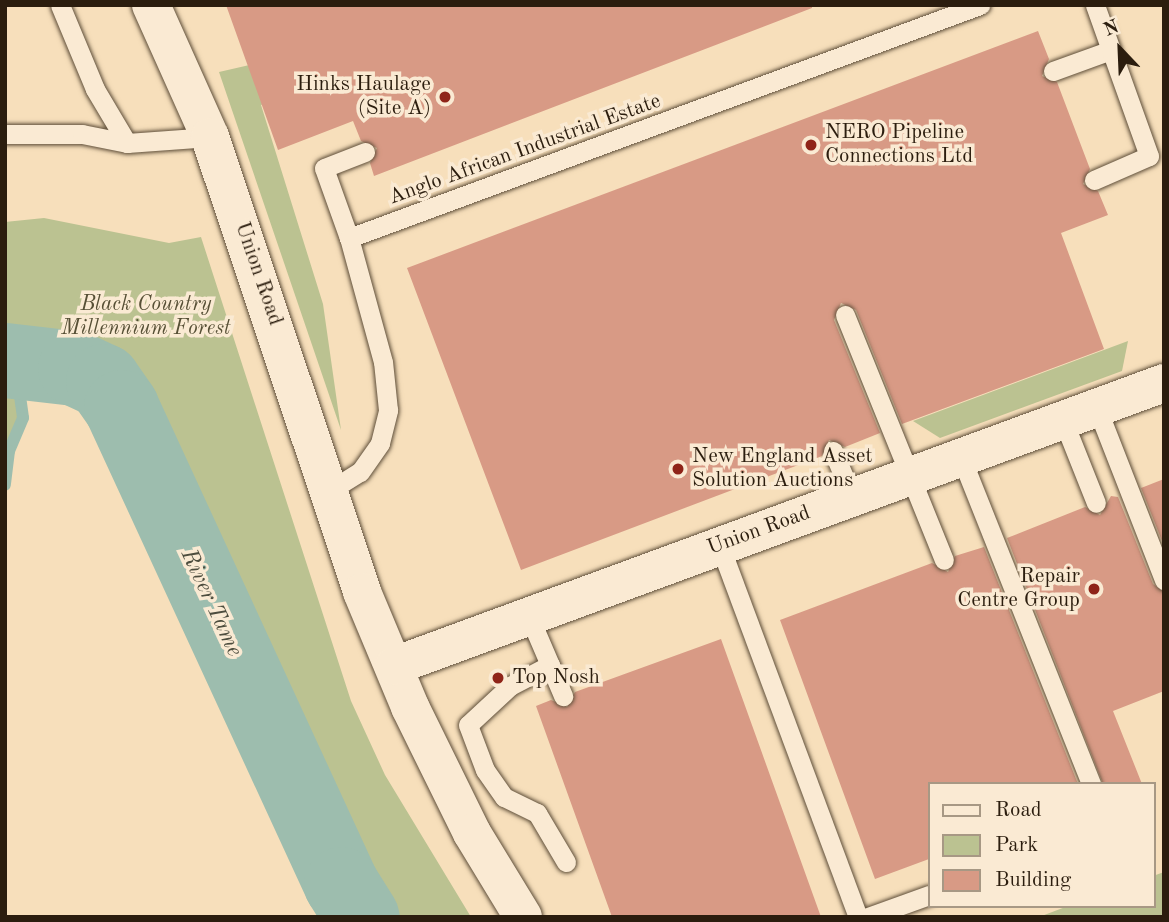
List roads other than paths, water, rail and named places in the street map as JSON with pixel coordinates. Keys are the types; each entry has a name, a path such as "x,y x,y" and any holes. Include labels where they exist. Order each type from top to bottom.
{"street":[{"name":"Union Road","path":"151,5 210,137 329,491 394,666 472,833 523,917"},
{"name":"Union Road","path":"394,666 1164,383"}],"lane":[{"path":"60,5 95,89 127,143"},
{"name":"Anglo African Industrial Estate","path":"349,238 980,5"},
{"path":"1094,180 1149,156 1095,5"},
{"path":"1053,71 1111,50"},
{"path":"5,135 82,134 127,143 210,137"},
{"path":"329,491 360,472 380,443 388,410 380,351 349,238 324,168 365,152"},
{"path":"845,314 944,560"},
{"path":"1080,414 1096,503"},
{"path":"1080,414 1164,580"},
{"path":"833,451 852,496"},
{"path":"961,457 1090,782"},
{"path":"720,545 858,917"},
{"path":"529,616 563,696"},
{"path":"550,665 510,686 468,725 485,770 505,797 537,813 566,862"},
{"path":"867,917 928,895"}],"waterway":[{"name":"River Tame","path":"5,360 75,368 103,381 121,407 341,884 362,917"},
{"path":"5,362 19,389 23,418 9,451 5,485"}],"place":[{"name":"Hinks Haulage (Site A)","path":"445,97"},
{"name":"NERO Pipeline Connections Ltd","path":"811,145"},
{"name":"New England Asset Solution Auctions","path":"678,469"},
{"name":"Repair Centre Group","path":"1094,589"},
{"name":"Top Nosh","path":"498,678"}],"park label":[{"name":"Black Country Millennium Forest","path":"146,317"}]}
